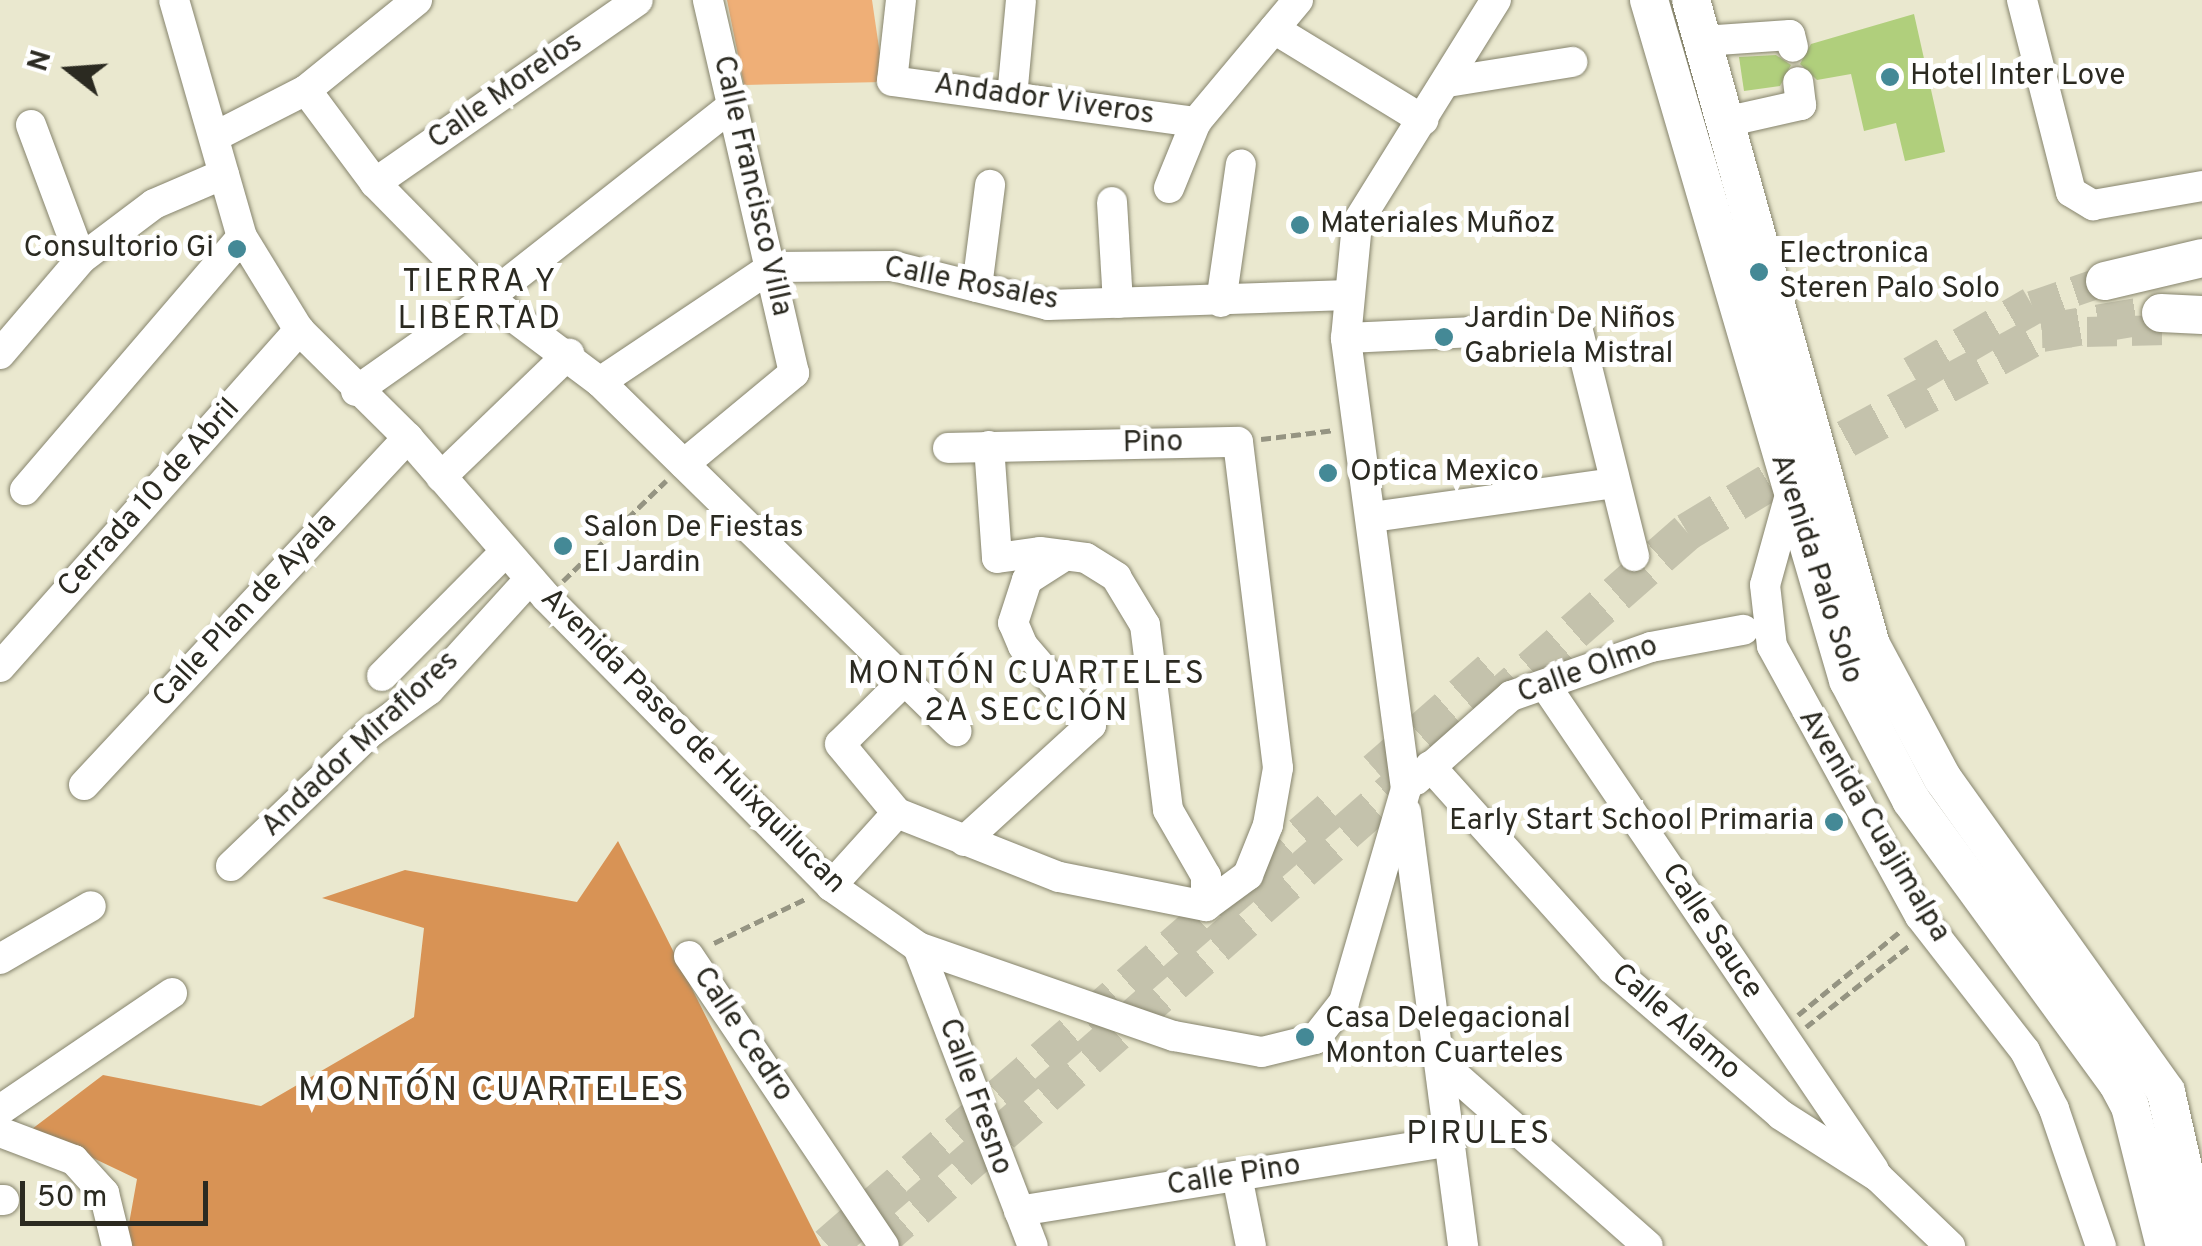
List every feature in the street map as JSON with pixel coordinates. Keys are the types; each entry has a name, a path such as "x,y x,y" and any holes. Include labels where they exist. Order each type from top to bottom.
{"main road":[{"name":"Avenida Palo Solo","path":"1649,0 1790,495 1848,680 1893,771 2117,1082 2130,1106 2166,1246"},
{"name":"Avenida Palo Solo","path":"1691,0 1871,645 1943,779 2166,1092 2201,1246"},
{"path":"1713,226 1752,216"},
{"path":"2202,258 2106,281 2177,315 2202,282"},
{"path":"1976,890 2006,866"}],"street":[{"name":"Avenida Paseo de Huixquilucan","path":"174,0 242,237 299,330 356,392 408,438 538,588 831,886 918,947 1174,1036 1262,1052 1315,1039 1344,1002 1360,964 1406,789 1346,338 1357,223 1496,0"},
{"path":"214,137 306,90 417,0"},
{"name":"Calle Morelos","path":"375,184 638,0"},
{"name":"Calle Francisco Villa","path":"684,464 794,373 708,0"},
{"name":"Andador Viveros","path":"900,0 892,81 1196,122"},
{"path":"1012,97 1022,0"},
{"path":"1169,188 1196,122 1298,0"},
{"path":"2022,0 2071,192 2093,205 2202,186"},
{"path":"1274,29 1423,120"},
{"path":"1703,41 1790,35 1793,48"},
{"path":"1447,82 1572,62"},
{"path":"1724,122 1800,105 1798,82"},
{"path":"306,90 375,184 488,298 569,354 600,382 956,731"},
{"path":"356,392 488,298 732,106"},
{"path":"31,126 81,258"},
{"path":"1221,302 1240,164"},
{"path":"0,354 81,258 154,204 224,174"},
{"path":"977,287 990,185"},
{"path":"1112,202 1118,304"},
{"path":"25,490 242,237"},
{"name":"Calle Rosales","path":"772,267 894,266 1048,305 1349,295"},
{"path":"600,382 772,267"},
{"path":"1346,338 1577,327 1634,556"},
{"name":"Cerrada 10 de Abril","path":"0,667 299,330"},
{"path":"442,477 569,354"},
{"name":"Calle Plan de Ayala","path":"84,785 408,438"},
{"path":"905,680 840,744 897,813 1059,877 1206,906 1248,875 1268,825 1278,768 1238,442"},
{"name":"Pino","path":"948,448 1238,442"},
{"path":"989,446 997,558 1086,558 1116,576 1145,625 1168,810 1206,876 1206,906"},
{"path":"1372,517 1615,483"},
{"name":"Avenida Cuajimalpa","path":"1790,495 1765,585 1772,646 1924,923 2026,1051 2054,1108 2102,1246"},
{"path":"382,676 505,552"},
{"path":"964,841 1091,725 1022,646 1012,623 1027,580 1066,555"},
{"name":"Andador Miraflores","path":"231,866 372,731 429,690 538,588"},
{"name":"Calle Olmo","path":"1406,789 1511,696 1674,641 1743,630"},
{"name":"Calle Sauce","path":"1545,685 1782,1037 1824,1088 1878,1176"},
{"name":"Calle Alamo","path":"1430,766 1612,969 1781,1115 1878,1176 1950,1246"},
{"path":"1406,789 1418,943 1430,978 1463,1246"},
{"path":"831,886 897,813"},
{"path":"0,958 91,906"},
{"name":"Calle Fresno","path":"918,947 1034,1246"},
{"name":"Calle Cedro","path":"689,956 884,1246"},
{"path":"0,1110 172,993"},
{"path":"1440,1062 1648,1246"},
{"path":"0,1132 74,1160 104,1193 118,1246"},
{"name":"Calle Pino","path":"1018,1211 1449,1141"},
{"path":"1237,1176 1251,1246"}],"path":[{"path":"1238,442 1357,427"},
{"path":"538,588 684,464"},
{"name":"Calle Cedro","path":"689,956 831,886"},
{"path":"1782,1037 1924,923"},
{"path":"1782,1037 1924,923"}],"shaded area":[{"path":"727,0 872,0 884,82 744,85"},
{"path":"618,841 821,1246 125,1246 137,1179 32,1129 103,1075 261,1106 414,1017 424,928 322,898 405,870 577,902"}],"building":[{"name":"Hotel Inter Love","path":"1914,14 1945,152 1905,161 1896,123 1864,131 1851,74 1817,80 1800,64 1811,44"},
{"path":"1776,55 1791,65 1780,86 1744,91 1739,57"}],"tunnel":[{"path":"2032,306 2105,281"},
{"path":"1913,375 2032,306"},
{"path":"1488,707 1687,532 1796,466 2042,333 2161,313"},
{"path":"2042,333 2168,330"},
{"path":"1376,771 1504,659"},
{"path":"873,1246 1428,760"},
{"path":"828,1246 1334,807"}],"place":[{"name":"Hotel Inter Love","path":"1890,77"},
{"name":"Materiales Muñoz","path":"1300,225"},
{"name":"Consultorio Gi","path":"237,249"},
{"name":"Electronica Steren Palo Solo","path":"1759,272"},
{"name":"Jardin De Niños Gabriela Mistral","path":"1444,337"},
{"name":"Optica Mexico","path":"1328,473"},
{"name":"Salon De Fiestas El Jardin","path":"563,546"},
{"name":"Early Start School Primaria","path":"1834,822"},
{"name":"Casa Delegacional Monton Cuarteles","path":"1305,1037"}],"district":[{"name":"TIERRA Y LIBERTAD","path":"480,302"},
{"name":"MONTÓN CUARTELES 2A SECCIÓN","path":"1027,694"},
{"name":"MONTÓN CUARTELES","path":"492,1091"},
{"name":"PIRULES","path":"1479,1135"}]}
